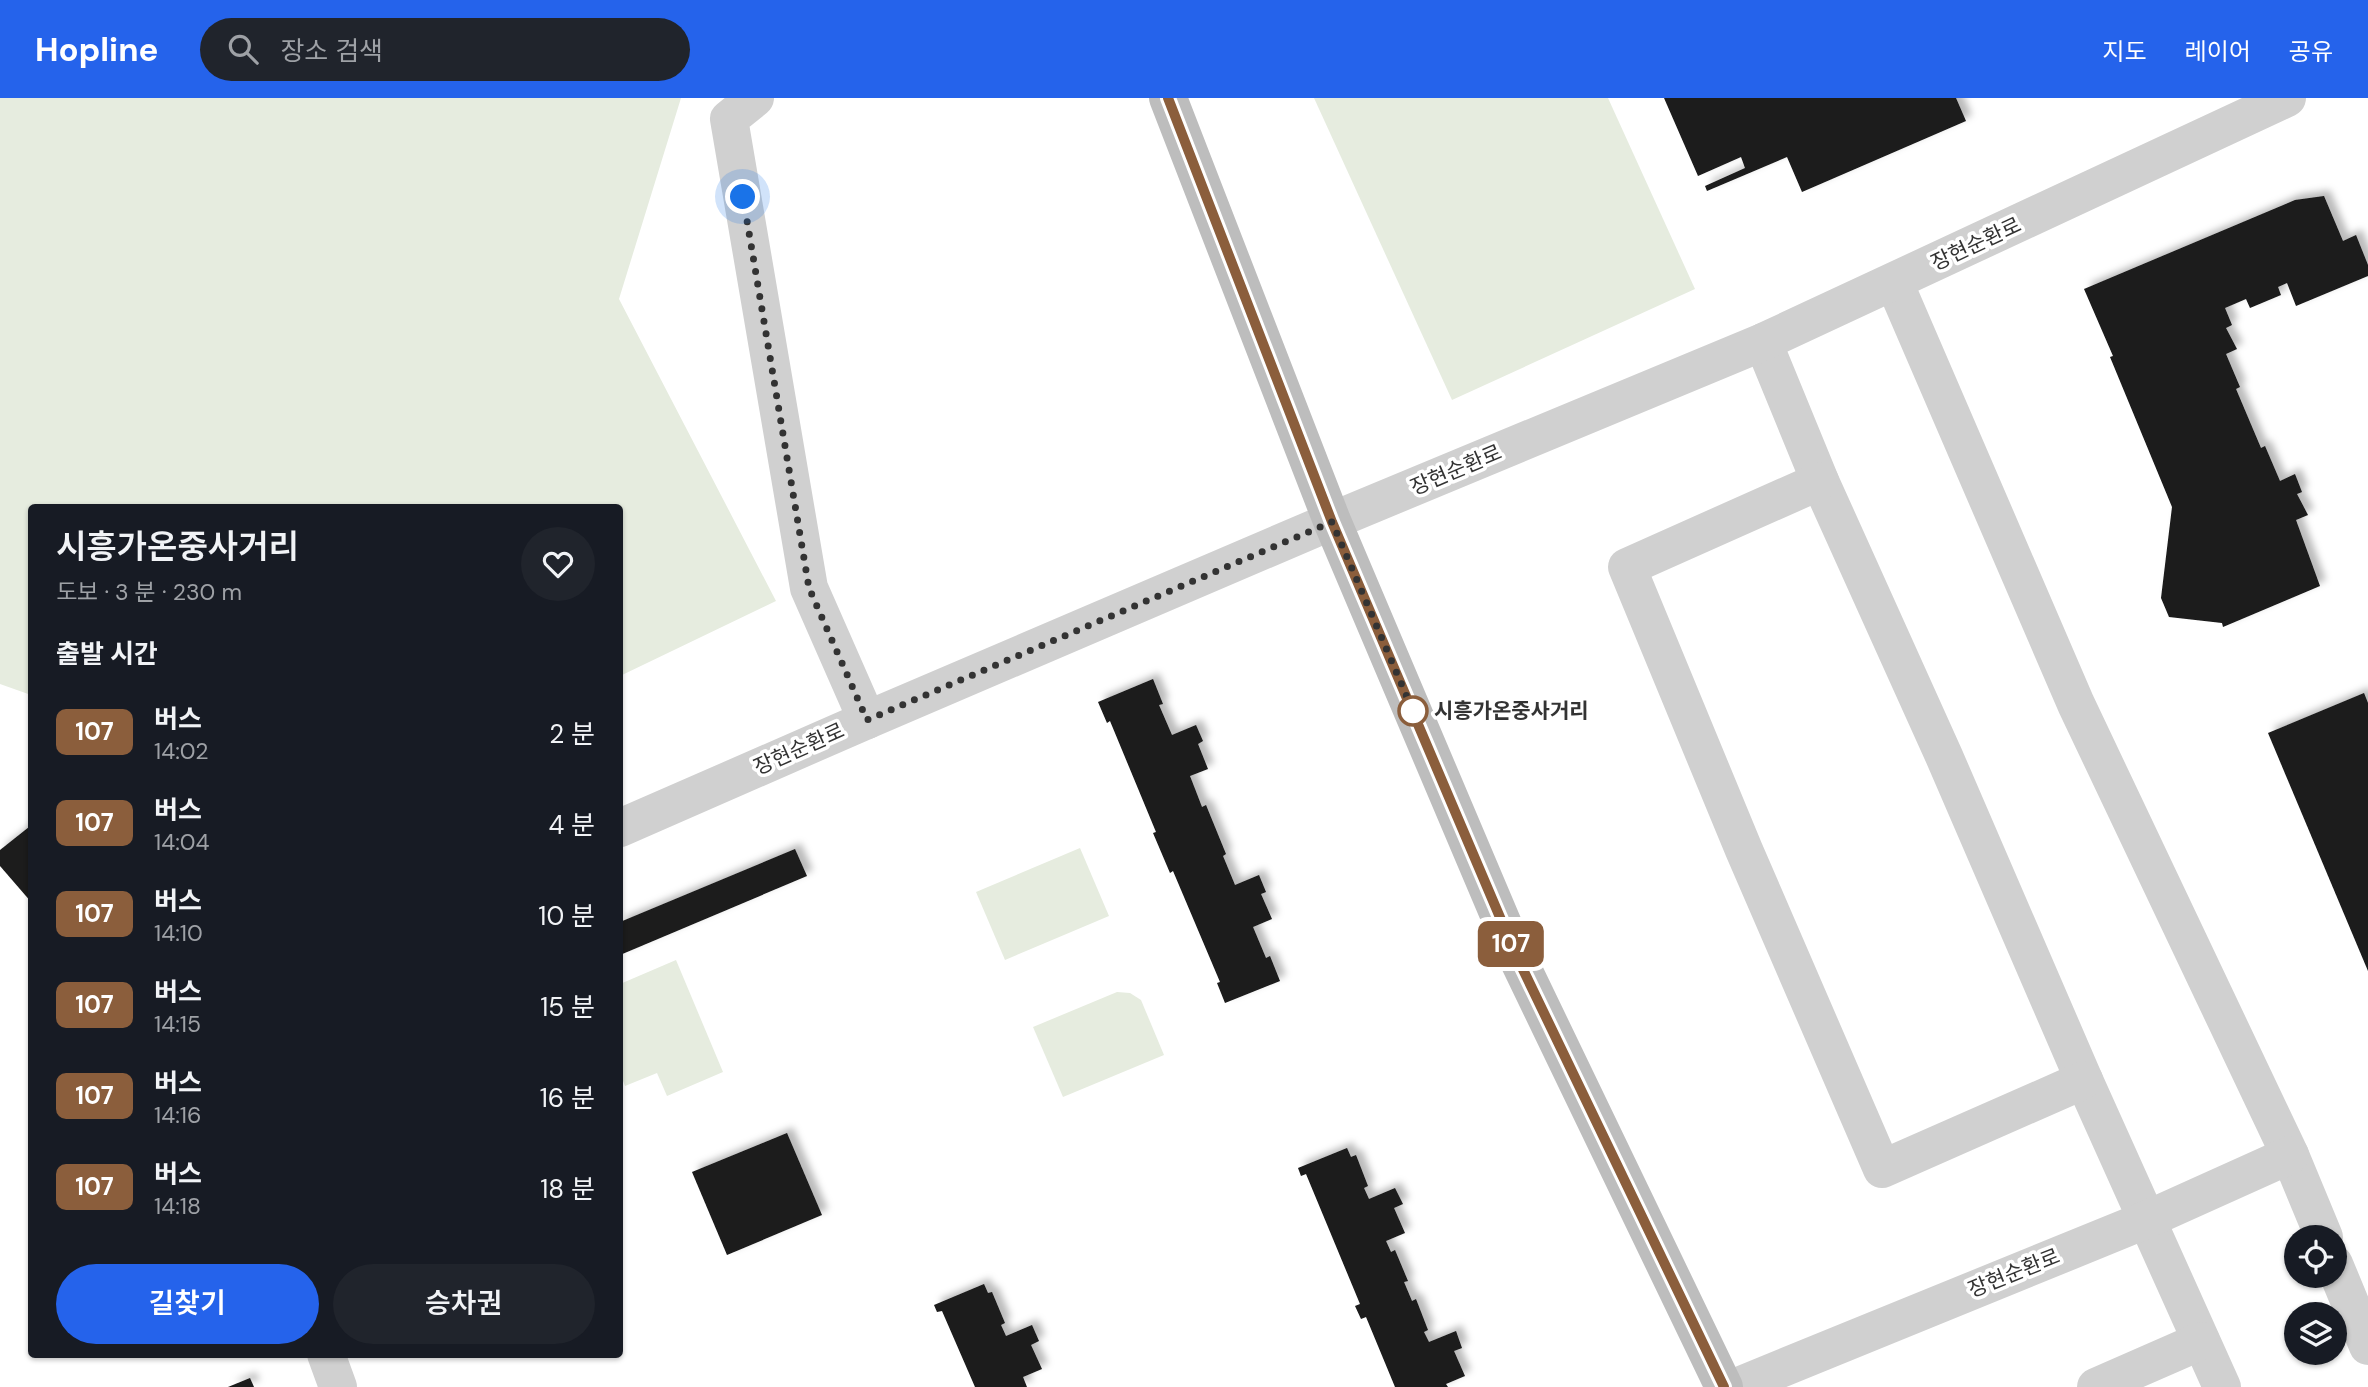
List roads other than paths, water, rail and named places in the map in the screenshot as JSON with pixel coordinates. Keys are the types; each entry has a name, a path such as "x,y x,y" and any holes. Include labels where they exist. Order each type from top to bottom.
{"main road":[{"path":"1168,98 1332,522 1516,955 1724,1387"}],"street":[{"path":"755,98 729,119 809,588 867,720"},
{"name":"장현순환로","path":"623,827 1332,522 1763,342 2287,98"},
{"path":"1894,282 2076,704 2290,1155 2318,1225"},
{"path":"1763,342 1820,481 2222,1387"},
{"path":"1820,481 1628,567 1744,849 1882,1169 2084,1080"},
{"name":"장현순환로","path":"1736,1387 2148,1219 2290,1155"},
{"path":"2344,1288 2368,1346"},
{"path":"2096,1387 2201,1341"},
{"path":"327,1358 338,1387"}],"place":[{"name":"시흥가온중사거리","path":"1413,711"}]}
